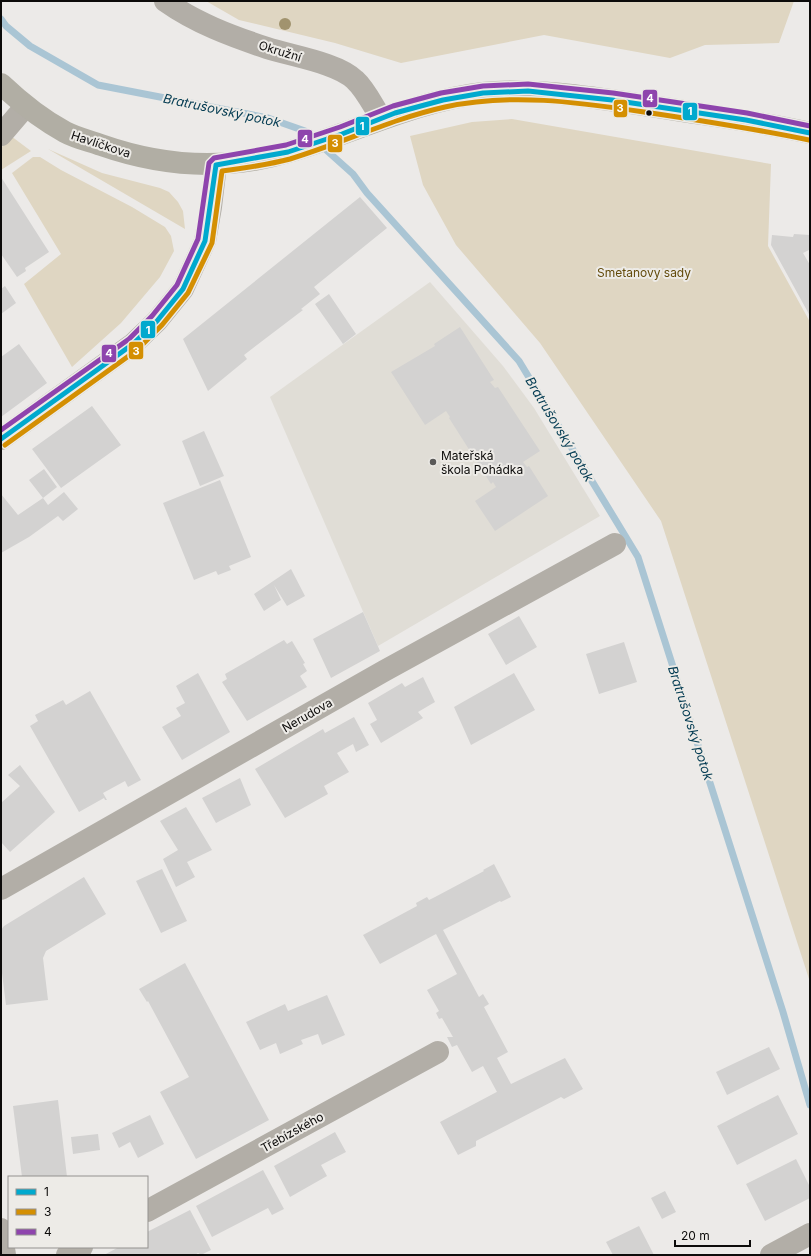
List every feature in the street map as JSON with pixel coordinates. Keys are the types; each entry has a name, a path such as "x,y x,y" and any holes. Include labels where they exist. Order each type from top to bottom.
{"street":[{"name":"Okružní","path":"165,1 179,11 218,30 268,48 340,70 356,80 381,118"},
{"name":"Havlíčkova","path":"1,84 25,107 67,133 117,150 167,162 216,165 262,158 301,148 342,134 381,118 443,100 483,93 528,91 612,100 746,120 810,133"},
{"path":"1,136 25,107"},
{"path":"1,439 133,344 157,321 183,289 205,241 211,208 216,165"},
{"name":"Nerudova","path":"1,889 384,671 615,544"},
{"name":"Třebízského","path":"148,1210 438,1052"},
{"path":"1,1229 5,1255"},
{"path":"771,1255 810,1234"},
{"path":"67,1255 80,1248"}],"shaded area":[{"name":"Mateřská škola Pohádka","path":"430,282 503,366 534,408 600,516 378,646 270,397"}],"green space":[{"path":"206,1 794,1 779,43 705,45 670,58 544,35 401,63 335,43 239,20"},
{"name":"Smetanovy sady","path":"512,119 771,164 768,246 810,322 810,982 661,521 540,343 456,245 423,185 410,136 472,122"},
{"path":"11,136 31,151 1,170 1,148"},
{"path":"48,149 102,173 160,188 169,192 178,202 183,211 185,229"},
{"path":"33,157 40,157 61,170 132,207 165,227 171,236 174,251 160,277 121,323 72,367 24,284 61,254 12,173"}],"building":[{"path":"1,177 49,252 25,268 26,271 17,277 1,254"},
{"path":"360,197 387,228 314,287 320,294 301,309 303,310 244,355 247,359 208,391 183,339"},
{"path":"794,234 810,235 809,250 803,253 810,265 810,316 771,245 772,235 793,237"},
{"path":"5,286 16,303 1,314 1,289"},
{"path":"329,294 356,334 343,344 315,304"},
{"path":"460,327 494,380 490,382 495,388 498,387 540,451 523,462 527,467 529,466 548,496 495,531 475,501 496,487 493,482 491,484 446,411 425,425 391,372 435,346 434,344"},
{"path":"19,344 47,383 1,417 1,357"},
{"path":"92,406 121,445 61,488 32,449"},
{"path":"204,431 224,476 200,486 182,441"},
{"path":"44,469 57,487 43,498 29,480"},
{"path":"220,480 251,557 229,566 231,570 218,575 216,571 194,580 163,503"},
{"path":"64,492 78,509 63,521 58,516 29,537 1,553 1,494 18,515 43,498 48,505"},
{"path":"291,569 305,596 287,606 274,585 281,600 264,611 254,594"},
{"path":"363,612 380,651 331,678 313,639"},
{"path":"519,616 537,647 506,665 488,634"},
{"path":"284,640 287,644 292,641 305,663 303,664 307,671 300,676 307,687 247,721 222,682 227,679 225,674"},
{"path":"624,642 637,682 599,694 586,654"},
{"path":"198,673 230,732 182,760 162,727 181,716 176,708 185,703 176,686"},
{"path":"514,673 535,710 471,745 454,707"},
{"path":"423,677 435,702 418,712 423,718 381,743 370,724 377,720 368,703 402,683 405,687"},
{"path":"90,691 141,780 128,787 125,781 103,793 107,800 104,798 79,812 30,726 38,721 35,715 63,700 66,705"},
{"path":"354,717 369,745 356,752 353,744 337,753 349,772 324,786 328,794 285,818 255,769 323,729 325,733"},
{"path":"20,765 55,812 10,852 1,842 1,803 20,786 8,775"},
{"path":"240,778 251,805 216,823 202,798"},
{"path":"186,807 212,850 187,862 195,877 176,887 163,859 178,850 160,821"},
{"path":"494,864 511,897 501,902 500,901 443,930 479,997 483,994 489,1004 484,1007 508,1052 497,1058 511,1084 565,1058 583,1089 564,1099 561,1097 476,1141 476,1146 458,1155 440,1122 497,1092 483,1066 472,1072 457,1045 452,1047 447,1037 453,1037 442,1018 439,1019 436,1013 439,1011 427,990 457,974 436,934 380,964 363,935 417,906 416,903 427,897 429,900 484,871 483,870"},
{"path":"162,869 187,921 161,933 136,881"},
{"path":"84,877 106,914 46,951 43,958 48,1000 6,1005 1,965 1,930 4,926"},
{"path":"185,963 269,1120 196,1159 160,1092 189,1077 148,1001 147,1002 139,989"},
{"path":"327,995 345,1035 322,1045 318,1034 301,1040 303,1044 280,1054 276,1043 260,1050 246,1022 285,1004 288,1011"},
{"path":"769,1047 780,1069 727,1095 716,1072"},
{"path":"778,1095 798,1134 737,1165 717,1126"},
{"path":"58,1100 67,1176 22,1176 13,1106"},
{"path":"150,1115 164,1144 138,1158 130,1142 119,1148 112,1133"},
{"path":"335,1132 346,1152 321,1165 327,1176 290,1197 274,1166"},
{"path":"98,1134 100,1150 73,1154 71,1137"},
{"path":"796,1159 810,1187 810,1198 765,1221 746,1184"},
{"path":"263,1170 284,1209 272,1215 268,1208 212,1237 196,1206"},
{"path":"665,1191 676,1212 662,1219 651,1198"},
{"path":"190,1210 211,1250 201,1255 198,1253 195,1255 104,1255 117,1248 148,1248 148,1231"},
{"path":"639,1226 654,1255 613,1255 606,1242"}],"waterway":[{"name":"Bratrušovský potok","path":"1,19 6,26 30,46 98,85 268,118 305,131 353,174 367,193 519,361 638,557 783,1012 810,1105"}],"transit line":[{"name":"4","path":"1,430 129,339 152,316 177,285 198,239 209,163 214,158 286,145 340,127 393,106 441,93 483,86 528,84 613,93 747,113 810,126"},
{"name":"1","path":"216,165 288,152 342,134 395,113 443,100 483,93 528,91 612,100 746,120 810,133"},
{"name":"3","path":"5,445 137,350 162,325 188,293 212,243 222,171 265,165 290,159 425,112 445,107 497,100 548,101 599,106 730,125 809,140"},
{"name":"1","path":"1,439 133,344 157,321 183,289 205,241 216,165"}],"place":[{"name":"Mateřská škola Pohádka","path":"433,462"}]}
